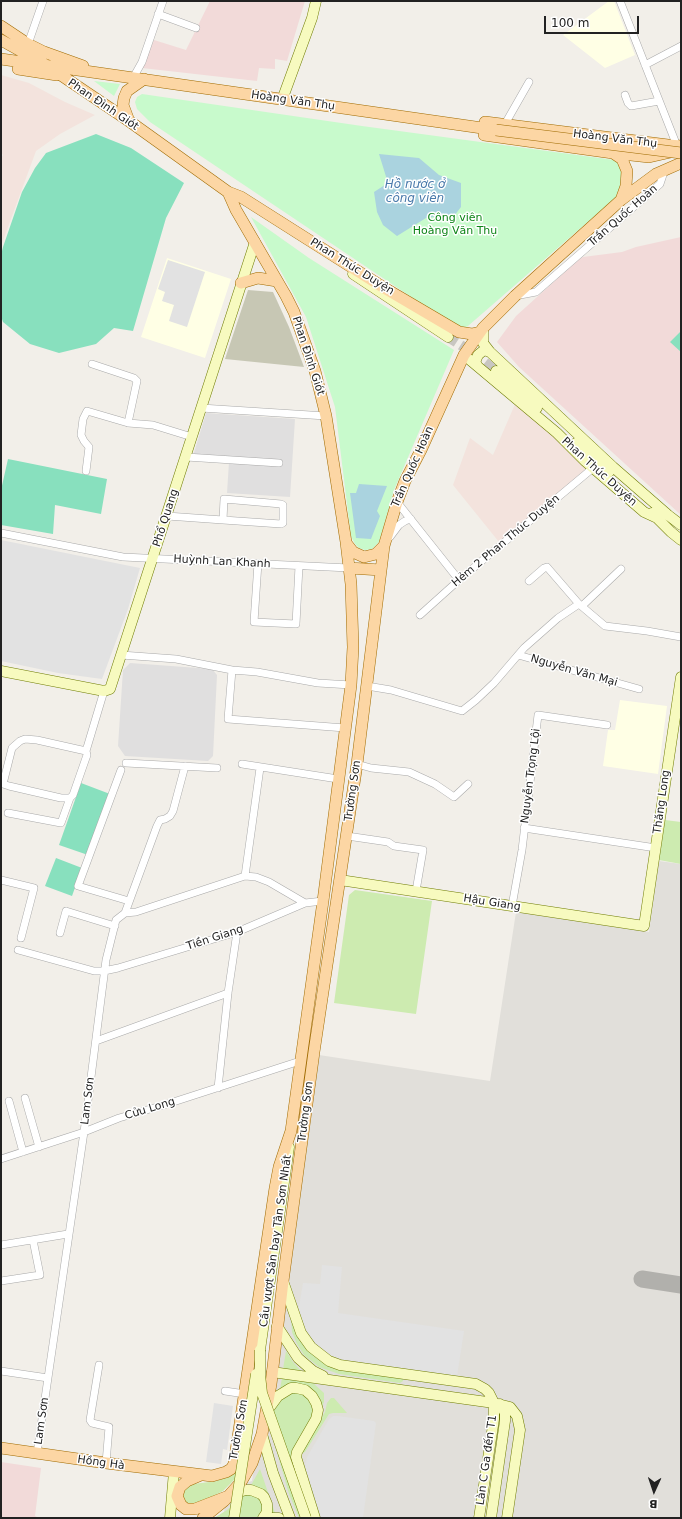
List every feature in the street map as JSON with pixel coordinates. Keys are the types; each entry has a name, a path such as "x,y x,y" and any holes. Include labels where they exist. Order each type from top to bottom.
{"main road":[{"path":"1,26 28,44 110,75"},
{"path":"1,40 46,65"},
{"path":"1,59 110,75"},
{"name":"Phan Đình Giót","path":"46,65 129,121 228,192 236,210 294,312 317,377 326,416 346,542 353,632 351,685"},
{"path":"1,66 61,76"},
{"name":"Hoàng Văn Thụ","path":"110,75 453,125 500,127 680,148"},
{"path":"129,121 123,105 124,98 128,91 144,79"},
{"name":"Hoàng Văn Thụ","path":"453,125 485,135 649,157 664,154 680,148"},
{"path":"613,153 622,159 627,171 626,186 621,200"},
{"name":"Trần Quốc Hoàn","path":"367,686 384,546 405,481 464,355 481,330 515,296 621,200 647,180 675,166"},
{"name":"Phan Thúc Duyện","path":"228,192 241,197 386,289 459,332 472,334 481,330"},
{"path":"241,283 258,278 277,281"},
{"path":"346,542 353,552 364,557 376,554 384,546"},
{"path":"349,568 381,570"},
{"name":"Trường Sơn","path":"351,685 291,1131 276,1181 256,1351 249,1370 234,1464 230,1469 221,1475 202,1475 187,1481 180,1487 177,1496 181,1505 186,1508 195,1509 231,1495 241,1482 252,1462 262,1434 272,1372 314,1052 347,836 367,686"},
{"path":"256,1351 274,1354"},
{"path":"249,1370 272,1372"},
{"name":"Hồng Hà","path":"1,1448 202,1475"},
{"path":"203,1518 217,1509 231,1495"}],"street":[{"path":"28,44 43,1"},
{"path":"133,78 142,62 163,1"},
{"path":"282,100 312,18 316,1"},
{"path":"620,1 659,101 680,148"},
{"path":"158,14 196,28"},
{"path":"645,65 681,46"},
{"path":"500,127 529,82"},
{"path":"625,95 631,106 659,101"},
{"name":"Trần Quốc Hoàn","path":"515,296 536,292 660,184 675,166"},
{"path":"281,223 323,254 448,337"},
{"name":"Phổ Quang","path":"104,690 110,688 122,655 254,242"},
{"name":"Phan Thúc Duyện","path":"481,330 484,344 490,352 602,457 681,525"},
{"path":"477,365 475,362 478,355 484,350 490,352"},
{"name":"Phan Thúc Duyện","path":"464,355 557,433 593,468 644,512 657,518 681,540"},
{"path":"92,364 134,378 137,381 128,423"},
{"path":"496,371 623,485 657,518"},
{"path":"202,408 326,416"},
{"path":"86,472 89,447 81,435 82,423 86,412 89,411 128,423 153,425 192,437"},
{"path":"186,457 279,463"},
{"name":"Hẻm 2 Phan Thúc Duyện","path":"420,615 459,580 593,468"},
{"path":"167,516 223,520 281,524 283,523 283,505 224,499 223,520"},
{"path":"397,502 459,580"},
{"path":"384,546 397,526 411,519"},
{"name":"Huỳnh Lan Khanh","path":"1,533 123,557 349,568"},
{"path":"258,563 254,622 296,624 299,566"},
{"path":"529,581 544,568 548,567 580,605 605,626 681,637"},
{"path":"518,655 549,626 580,605 621,569"},
{"path":"122,655 176,659 232,670 257,672 318,683 351,685"},
{"name":"Nguyễn Văn Mại","path":"367,686 391,690 462,711 494,683 518,655 639,689"},
{"path":"232,670 228,719 345,728"},
{"path":"1,671 104,690 86,751 87,755 74,795 70,798 61,823 8,812"},
{"name":"Thăng Long","path":"644,926 681,677"},
{"name":"Nguyễn Trọng Lội","path":"512,906 524,828 538,715 607,725"},
{"path":"70,798 61,798 2,784 12,748 20,741 25,739 37,740 86,751"},
{"path":"126,763 217,768"},
{"path":"242,764 338,779"},
{"path":"357,764 371,768 409,772 435,784 454,797 468,784"},
{"name":"Lam Sơn","path":"37,1453 84,1132 104,971 116,920 124,913 160,820 170,816 173,811 185,766"},
{"path":"246,876 260,768"},
{"path":"122,770 78,886 128,901"},
{"path":"524,828 656,848"},
{"path":"347,836 388,842 394,846 423,850 416,892"},
{"path":"124,913 136,912 246,876 256,877 269,882 305,903"},
{"path":"1,880 34,888 21,938"},
{"name":"Hậu Giang","path":"340,880 644,926"},
{"name":"Tiền Giang","path":"104,971 237,932 305,903 323,901"},
{"path":"60,933 66,911 115,926"},
{"path":"218,1088 228,993 237,932"},
{"path":"18,950 94,971 104,971"},
{"path":"96,1041 228,993"},
{"name":"Cửu Long","path":"1,1159 84,1132 119,1118 300,1061"},
{"path":"25,1098 39,1147"},
{"path":"9,1101 23,1152"},
{"name":"Cầu vượt Sân bay Tân Sơn Nhất","path":"256,1351 291,1131"},
{"path":"1,1245 68,1234"},
{"path":"1,1281 40,1275 33,1240"},
{"path":"283,1281 301,1333 310,1347 324,1358 340,1365 476,1384 490,1393 505,1414 491,1518"},
{"path":"277,1326 292,1350 304,1364 313,1371 333,1380"},
{"path":"234,1518 256,1351"},
{"path":"256,1351 262,1393 306,1518"},
{"path":"99,1365 90,1420 92,1423 109,1427 106,1463"},
{"path":"1,1371 48,1378"},
{"path":"272,1372 497,1403 510,1407 516,1413 519,1420 520,1430 507,1518"},
{"path":"265,1414 278,1396 291,1388 305,1390 312,1396 316,1403 318,1410 316,1419 297,1452 296,1457 315,1518"},
{"path":"225,1391 245,1394"},
{"name":"Làn C Ga đến T1","path":"480,1518 497,1403"},
{"path":"262,1434 273,1473 290,1518"},
{"path":"170,1518 174,1472"},
{"path":"231,1495 246,1490 251,1490 261,1494 267,1504 267,1512 263,1518"},
{"path":"268,1518 280,1518"}],"shaded area":[{"path":"210,1 305,1 287,61 275,59 275,69 259,68 257,81 142,68 154,40 186,50"},
{"path":"609,1 614,1 635,55 605,68 563,35"},
{"path":"1,75 29,83 65,102 95,115 60,134 36,151 1,246 1,158 3,155 1,153"},
{"path":"681,237 681,515 519,367 497,342 516,316 583,257 622,252 636,247"},
{"path":"167,258 231,279 205,358 141,337"},
{"path":"168,260 205,272 187,327 169,321 174,305 162,301 165,292 158,289"},
{"path":"248,290 273,292 289,327 304,367 225,359"},
{"path":"516,402 588,468 499,542 453,485 470,438 493,455"},
{"path":"206,413 295,419 290,497 227,493 229,462 193,456"},
{"path":"1,540 140,568 128,609 102,679 58,673 1,661"},
{"path":"130,663 212,669 217,675 213,756 208,761 125,756 118,746 123,670"},
{"path":"620,700 667,706 658,774 603,766 608,730 615,730"},
{"path":"659,861 681,864 681,1518 223,1518 228,1488 252,1481 263,1398 266,1391 319,1055 490,1081 516,912 649,932"},
{"path":"322,1265 342,1267 338,1313 464,1331 456,1383 325,1361 297,1318 303,1283 320,1284"},
{"path":"214,1403 233,1406 227,1450 223,1449 221,1464 206,1462"},
{"path":"333,1416 374,1421 376,1423 363,1518 320,1518 304,1470 307,1457 329,1419"},
{"path":"1,1462 41,1468 35,1516 39,1518 1,1518"}],"green space":[{"path":"94,81 120,84 114,96"},
{"name":"Công viên Hoàng Văn Thụ","path":"142,94 362,126 614,160 624,167 621,193 468,326 464,328 456,327 150,122 137,109 135,102 137,97"},
{"path":"96,134 131,148 184,183 166,218 133,331 114,328 96,344 59,353 30,344 3,322 1,316 1,255 22,192 35,168 46,153"},
{"path":"251,217 309,258 454,350 394,490 379,542 372,549 365,550 359,548 351,536 335,407 306,317"},
{"path":"681,331 681,352 670,342"},
{"path":"8,459 107,479 101,514 55,505 53,534 1,525 1,490"},
{"path":"81,783 110,794 88,855 59,845"},
{"path":"665,820 681,822 681,864 659,860"},
{"path":"56,858 82,868 72,896 45,886"},
{"path":"355,890 432,901 416,1014 334,1003 349,895"},
{"path":"291,1318 308,1350 321,1361 403,1379 403,1381 400,1383 339,1374 319,1367 304,1355 297,1344 292,1332"},
{"path":"286,1351 293,1362 302,1372 283,1369"},
{"path":"282,1378 313,1383 324,1393 324,1402 322,1407 320,1402 287,1385 280,1389"},
{"path":"292,1392 301,1393 308,1397 315,1412 292,1460 296,1472 289,1474 303,1518 299,1518 289,1494 271,1432 272,1414 275,1407 278,1402"},
{"path":"331,1398 334,1398 347,1413 329,1414 303,1453 302,1451 325,1412 327,1403"},
{"path":"237,1468 235,1479 223,1491 199,1503 186,1504 181,1494 184,1488 193,1484 217,1481 229,1475"},
{"path":"260,1469 275,1513 270,1515 270,1510 250,1487"},
{"path":"244,1495 257,1495 265,1507 259,1518 214,1518 227,1510"}],"water":[{"name":"Hồ nước ở công viên","path":"379,154 419,158 439,175 461,183 461,207 454,216 445,215 426,218 397,236 383,225 377,212 374,192 388,183"},
{"path":"359,484 387,486 377,511 380,516 371,539 356,538 350,493 356,493"}],"taxiway":[{"path":"642,1279 681,1285"}],"tunnel":[{"path":"448,337 473,353 496,371"}]}
